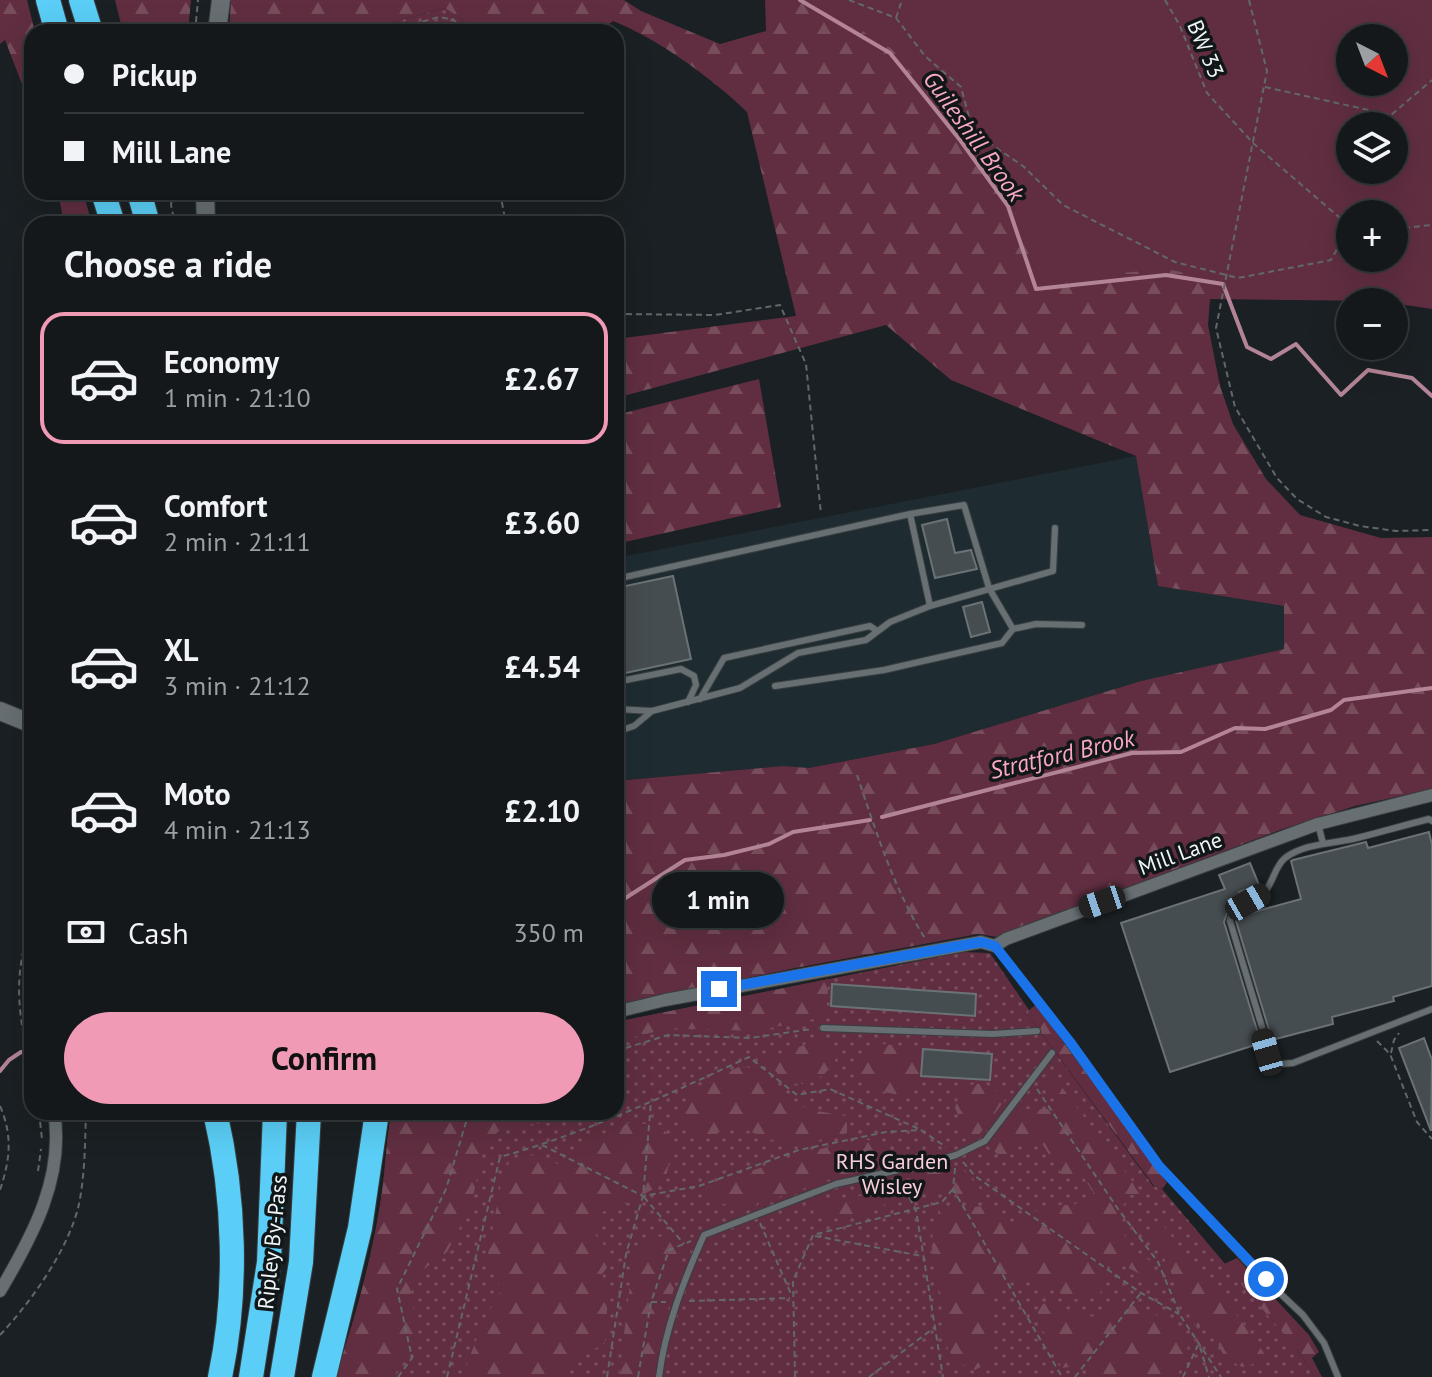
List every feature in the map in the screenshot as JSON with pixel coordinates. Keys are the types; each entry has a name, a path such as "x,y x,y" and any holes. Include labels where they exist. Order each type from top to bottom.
{"highway":[{"path":"48,0 55,24"},
{"path":"81,0 88,24"},
{"path":"216,1120 224,1160 231,1249 225,1354 220,1377"},
{"name":"Ripley By-Pass","path":"251,1377 269,1262 275,1120"},
{"name":"Ripley By-Pass","path":"282,1377 301,1262 309,1120"},
{"path":"324,1377 360,1228 376,1120"}],"main road":[{"path":"218,24 221,0"},
{"path":"0,711 24,721"}],"street":[{"name":"Mill Lane","path":"624,1010 746,984 981,942 995,946 1078,910 1318,824 1432,795"},
{"path":"0,1291 37,1224 51,1183 55,1120"}],"lane":[{"path":"624,577 910,514 964,505 989,588 1013,629"},
{"path":"910,514 930,606"},
{"path":"624,709 652,711 740,688 798,653 866,640 890,622 930,606 1053,571 1055,528"},
{"path":"775,686 884,670 1002,643 1013,629 1036,624 1082,625"},
{"path":"700,699 724,658 870,626 877,631"},
{"path":"624,680 681,669 694,676 696,685 688,702"},
{"path":"624,729 634,726 652,711"},
{"path":"1432,821 1429,819 1352,839 1323,843 1287,856 1263,894 1234,910 1230,921 1272,1060 1281,1064 1293,1063 1432,1009"},
{"path":"1318,824 1323,843"},
{"path":"995,946 1070,1042 1159,1166 1247,1262 1303,1315 1324,1343 1338,1377"},
{"path":"823,1028 993,1034 1037,1031"},
{"path":"659,1377 683,1282 704,1235 836,1184 956,1155 985,1141 1052,1053"}],"path":[{"path":"196,24 198,0"},
{"path":"849,0 896,18 925,56 961,87 973,132 1023,166 1063,205 1175,262 1225,279 1331,260 1336,251"},
{"path":"896,18 902,0"},
{"name":"BW 33","path":"1165,0 1180,26 1207,93 1254,144 1336,214"},
{"path":"1249,0 1267,71 1216,328 1235,407 1277,478 1297,499 1326,517 1360,526 1396,531 1432,530"},
{"path":"413,24 439,17 454,20 457,24"},
{"path":"1263,87 1391,115 1432,80"},
{"path":"1408,228 1432,225"},
{"path":"624,314 715,315 780,305 806,364 821,514"},
{"path":"857,775 886,857 914,921 934,951"},
{"path":"24,954 19,1017 24,1039"},
{"path":"624,1049 668,1035 750,1038 823,1028"},
{"path":"1366,1034 1382,1044 1390,1054 1417,1122 1432,1139"},
{"path":"624,1113 749,1057 797,1095 830,1089 921,1130 956,1155 975,1176 1141,1293 1180,1315"},
{"path":"1030,1080 1158,1262 1180,1315 1221,1377"},
{"path":"607,1377 626,1254 643,1196 651,1102"},
{"path":"0,1106 10,1134 10,1152 0,1190"},
{"path":"38,1172 42,1142 40,1120"},
{"path":"0,1335 53,1268 78,1207 85,1164 86,1120"},
{"path":"398,1377 412,1358 397,1289 446,1189 467,1120"},
{"path":"447,1377 500,1157 542,1145 605,1120"},
{"path":"643,1196 699,1186 799,1150 886,1132 921,1130"},
{"path":"542,1145 643,1196 684,1244"},
{"path":"956,1155 953,1189 1062,1377"},
{"path":"895,1171 916,1210 943,1377"},
{"path":"813,1235 942,1202 953,1189"},
{"path":"756,1215 792,1298"},
{"path":"638,1377 651,1302 669,1250 704,1235"},
{"path":"813,1235 923,1256"},
{"path":"795,1377 793,1281 813,1235"},
{"path":"1075,1377 1141,1293"},
{"path":"683,1301 792,1298"},
{"path":"651,1302 667,1302"},
{"path":"869,1377 935,1327"},
{"path":"1183,1377 1199,1343"},
{"path":"1199,1343 1209,1377"}],"shaded area":[{"path":"1136,456 1158,586 1284,606 1285,649 1141,681 934,744 809,768 783,766 624,780 624,556"}],"green space":[{"path":"0,0 27,0 33,24 24,24 24,89 5,40 0,44"},
{"path":"115,0 191,0 189,24 121,24"},
{"path":"231,0 624,0 641,11 720,44 766,31 765,0 1287,0 1276,52 1336,82 1336,96 1365,96 1398,112 1336,112 1336,184 1408,184 1408,117 1432,129 1432,309 1408,305 1408,288 1336,288 1336,300 1210,299 1208,325 1220,386 1233,424 1266,479 1300,515 1381,538 1432,537 1432,789 1355,806 1280,830 997,937 978,934 624,1004 624,780 783,766 809,768 934,744 1141,681 1284,649 1284,606 1158,586 1136,456 951,380 886,325 624,396 624,338 796,316 747,112 701,73 624,24 613,21 609,24 468,24 445,8 386,24 230,24"},
{"path":"811,0 1432,0 1432,307 1408,303 1408,288 1336,288 1336,297 1235,295 1221,280 1166,269 1064,278 1040,284 1012,202 892,49"},
{"path":"445,8 468,24 386,24"},
{"path":"60,200 85,200 90,216 62,216"},
{"path":"759,379 781,507 624,542 624,413"},
{"name":"RHS Garden Wisley","path":"963,952 990,953 1029,1010 1028,1015 1153,1186 1162,1189 1300,1353 1314,1377 335,1377 357,1309 374,1238 390,1120 624,1120 624,1020"},
{"path":"829,979 826,1010 819,1018 756,1031 669,1028 624,1040 624,1020"},
{"path":"1036,1005 1167,1183 1162,1189 1154,1186 1028,1015"},
{"path":"826,1040 839,1052 825,1073 805,1084 785,1080 768,1059 814,1041"},
{"path":"875,1043 923,1049 921,1076 903,1096 870,1089 855,1076 857,1064"},
{"path":"741,1066 762,1075 798,1104 847,1116 847,1133 796,1146 734,1125 703,1140 681,1115 690,1090"},
{"path":"1044,1077 1055,1078 1142,1194 1130,1195 1115,1218 1132,1248 1153,1263 1153,1281 1123,1265 1108,1266 1100,1294 1082,1301 1020,1279 1001,1280 991,1308 992,1360 975,1370 959,1363 948,1350 931,1242 939,1210 985,1206 1009,1223 1049,1205 1074,1205 1094,1193 1082,1175 1064,1177 1041,1142 1025,1142 1003,1158 988,1147 1021,1109 1048,1109 1055,1099"},
{"path":"984,1083 1007,1097 978,1136 966,1132 955,1108 962,1086"},
{"path":"390,1120 558,1120 503,1127 484,1145 471,1206 447,1252 416,1275 410,1289 419,1339 393,1377 335,1377 357,1309 374,1238"},
{"path":"629,1123 661,1125 673,1144 665,1182 631,1202 602,1212 592,1231 615,1258 602,1274 608,1293 605,1343 577,1359 567,1377 462,1377 483,1322 501,1291 488,1253 503,1173 509,1163 536,1154 566,1168 589,1140"},
{"path":"864,1139 876,1142 886,1153 881,1166 842,1175 745,1209 711,1201 706,1187 802,1153"},
{"path":"960,1166 981,1190 974,1201 944,1189 935,1194 919,1191 911,1173 922,1168"},
{"path":"877,1191 887,1195 886,1204 862,1216 813,1213 820,1201 839,1202"},
{"path":"1159,1219 1243,1323 1268,1360 1242,1367 1225,1358 1211,1329 1204,1323 1198,1329 1185,1307 1153,1233 1151,1227"},
{"path":"678,1232 691,1243 683,1254 662,1333 656,1377 619,1377 633,1258 651,1239"},
{"path":"1237,1258 1309,1335 1319,1352 1312,1358 1322,1377 1314,1377 1300,1353 1224,1264"},
{"path":"1051,1300 1078,1315 1098,1317 1119,1301 1168,1321 1189,1344 1177,1377 1099,1377 1081,1365 1062,1368 1038,1321 1038,1307"}],"building":[{"path":"947,519 955,553 971,550 977,569 935,578 922,525"},
{"path":"673,576 691,659 624,673 624,586"},
{"path":"982,602 990,632 971,637 963,607"},
{"path":"1429,832 1432,845 1432,986 1393,997 1394,1001 1332,1017 1333,1024 1272,1040 1236,921 1239,915 1301,899 1293,860 1366,842 1368,848"},
{"path":"1250,863 1259,885 1239,892 1241,899 1229,908 1224,922 1261,1043 1170,1072 1121,923 1225,889 1219,875"},
{"path":"832,984 976,994 975,1016 831,1006"},
{"path":"1424,1038 1432,1060 1431,1131 1399,1048"},
{"path":"923,1049 992,1054 990,1080 921,1076"}],"waterway":[{"name":"Guileshill Brook","path":"800,0 890,53 1008,206 1036,289 1166,275 1223,284 1247,347 1271,359 1296,344 1341,395 1368,370 1412,378 1432,396"},
{"name":"Stratford Brook","path":"882,817 1132,753 1181,752 1235,728 1265,729 1331,710 1344,700 1432,688"},
{"name":"Stratford Brook","path":"624,899 685,860 769,844 793,832 870,820"},
{"name":"Stratford Brook","path":"0,1071 9,1060 24,1053"}],"route":[{"path":"719,989 981,942 995,946 1070,1042 1159,1166 1266,1279"}]}
